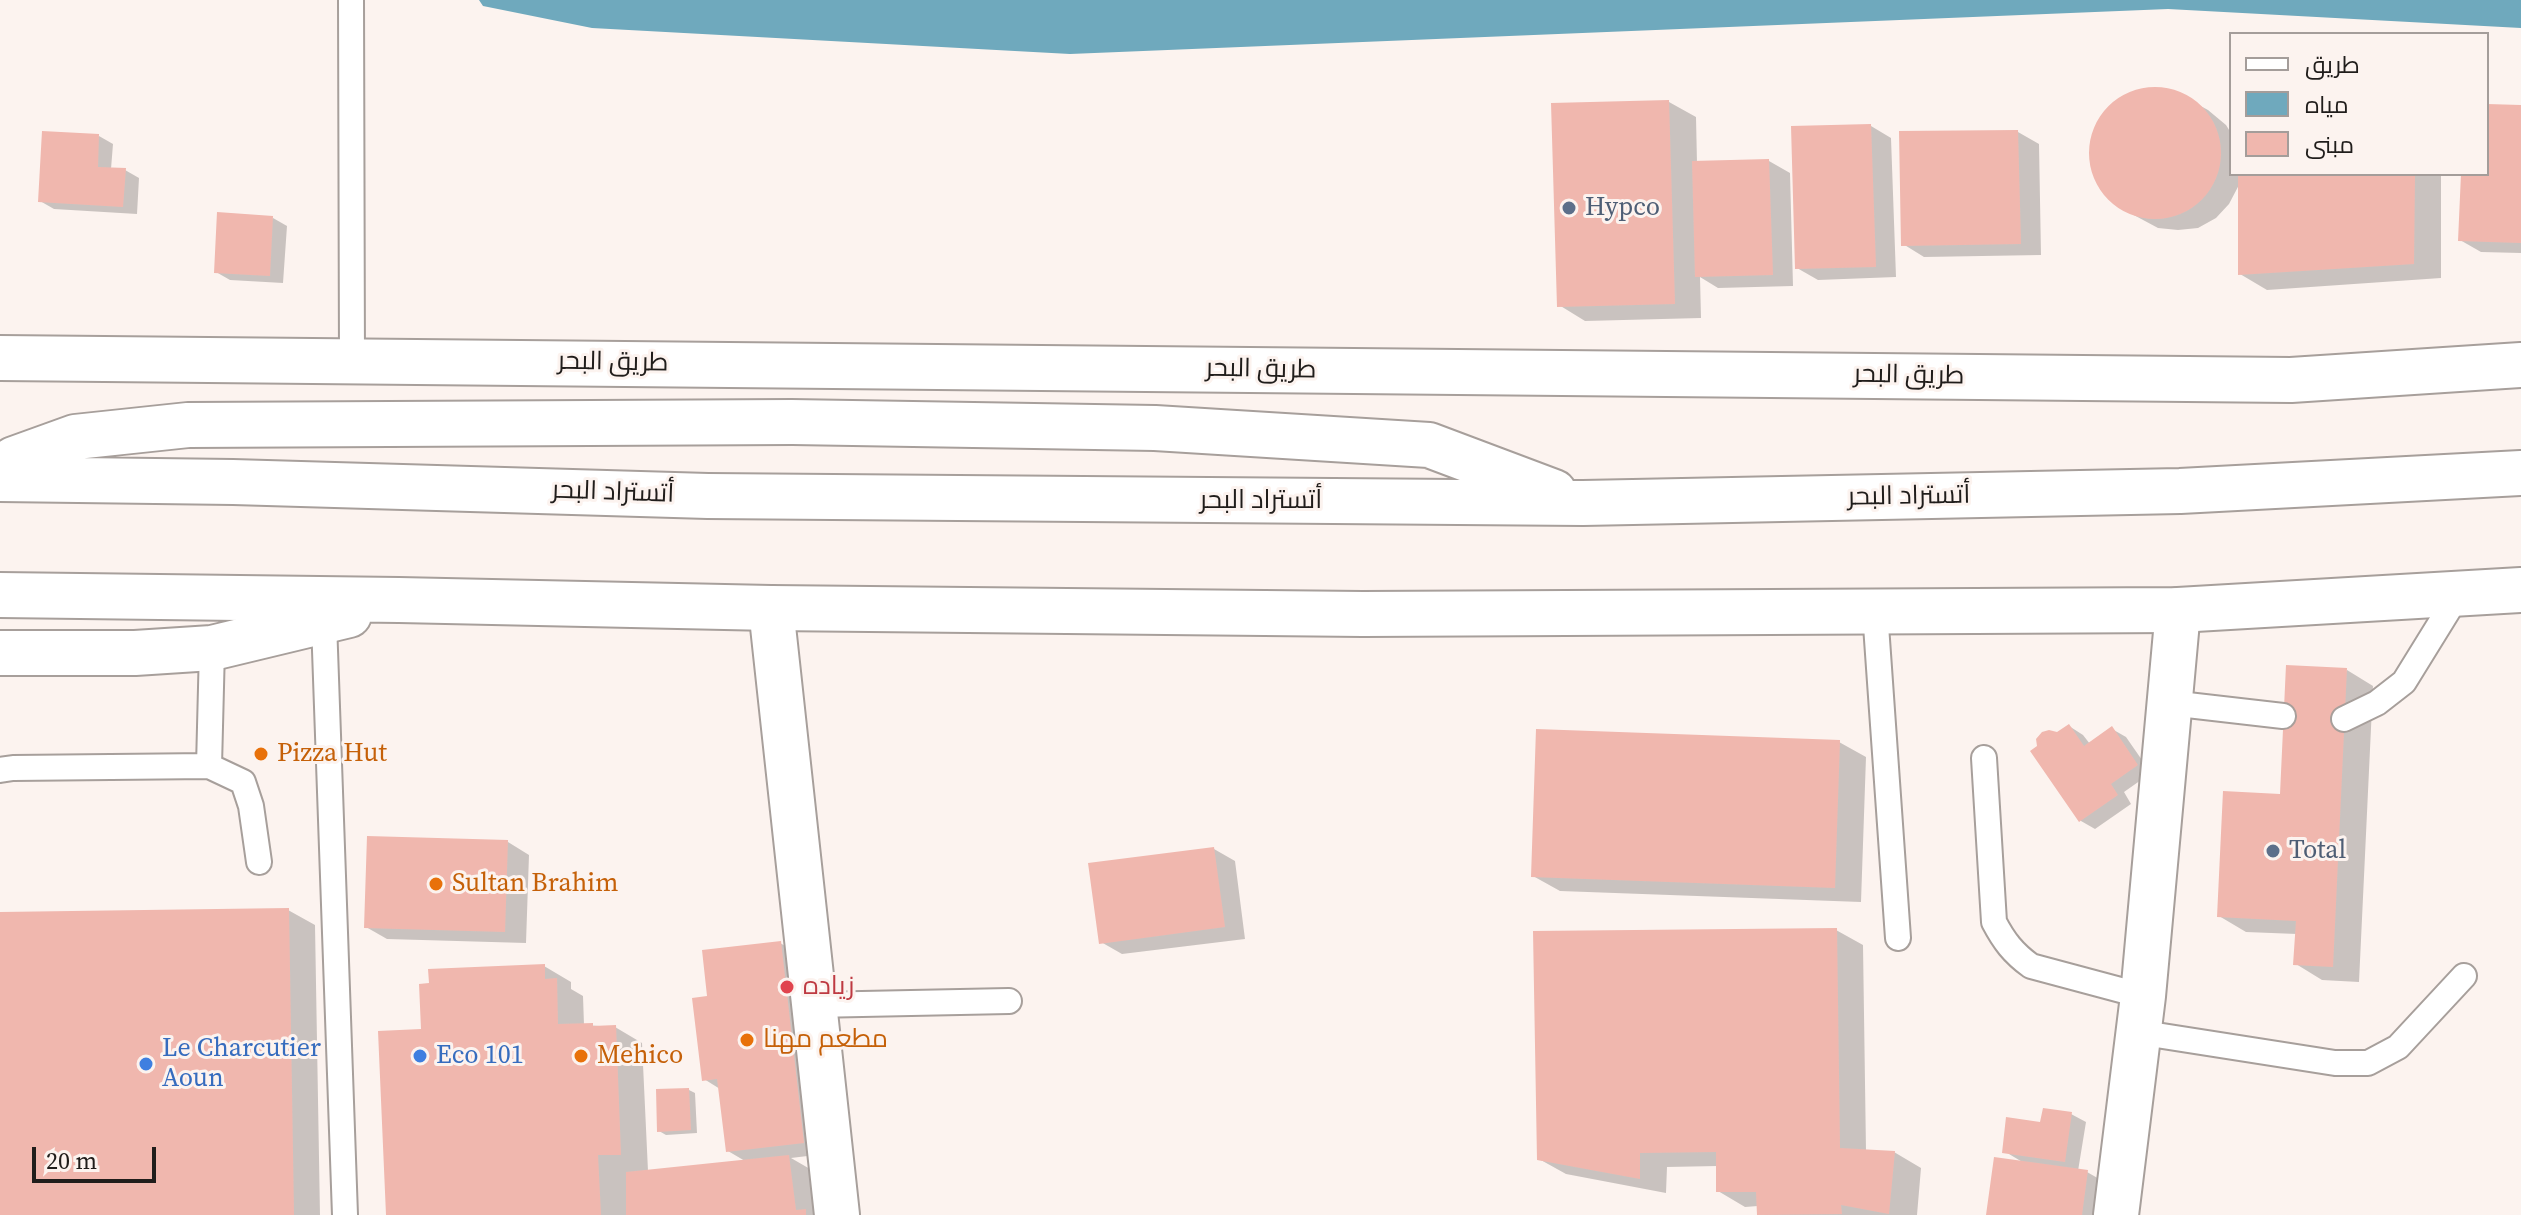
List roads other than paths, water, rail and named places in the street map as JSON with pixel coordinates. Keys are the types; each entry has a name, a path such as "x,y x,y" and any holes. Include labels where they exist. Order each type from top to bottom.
{"main road":[{"name":"طريق البحر","path":"0,358 2291,380 2521,365"},
{"path":"0,468 14,459 75,437 188,425 792,422 1155,428 1429,445 1583,503"},
{"name":"أتستراد البحر","path":"0,479 233,482 708,496 1583,503 2180,491 2521,473"},
{"path":"0,595 1363,614 2178,610 2521,590"},
{"path":"0,653 135,653 212,648 324,622 399,600"},
{"path":"771,608 837,1215"},
{"path":"2116,1215 2140,1014 2178,610"}],"lane":[{"path":"351,0 352,361"},
{"path":"2344,719 2377,703 2404,682 2459,593"},
{"path":"1875,611 1898,938"},
{"path":"324,622 345,1215"},
{"path":"209,766 212,648"},
{"path":"2170,703 2283,716"},
{"path":"1984,758 1994,922 2003,940 2031,966 2140,1014 2335,1063 2368,1063 2398,1047 2464,976"},
{"path":"0,770 209,766 243,782 251,806 259,862"},
{"path":"813,1005 1009,1001"}],"water":[{"path":"479,0 2521,0 2521,28 2168,9 1070,54 592,28 483,6"}],"place":[{"name":"Hypco","path":"1569,208"},
{"name":"Pizza Hut","path":"261,754"},
{"name":"Total","path":"2273,851"},
{"name":"Sultan Brahim","path":"436,884"},
{"name":"زياده","path":"787,987"},
{"name":"مطعم مهنا","path":"747,1040"},
{"name":"Eco 101","path":"420,1056"},
{"name":"Mehico","path":"581,1056"},
{"name":"Le Charcutier Aoun","path":"146,1064"}]}
